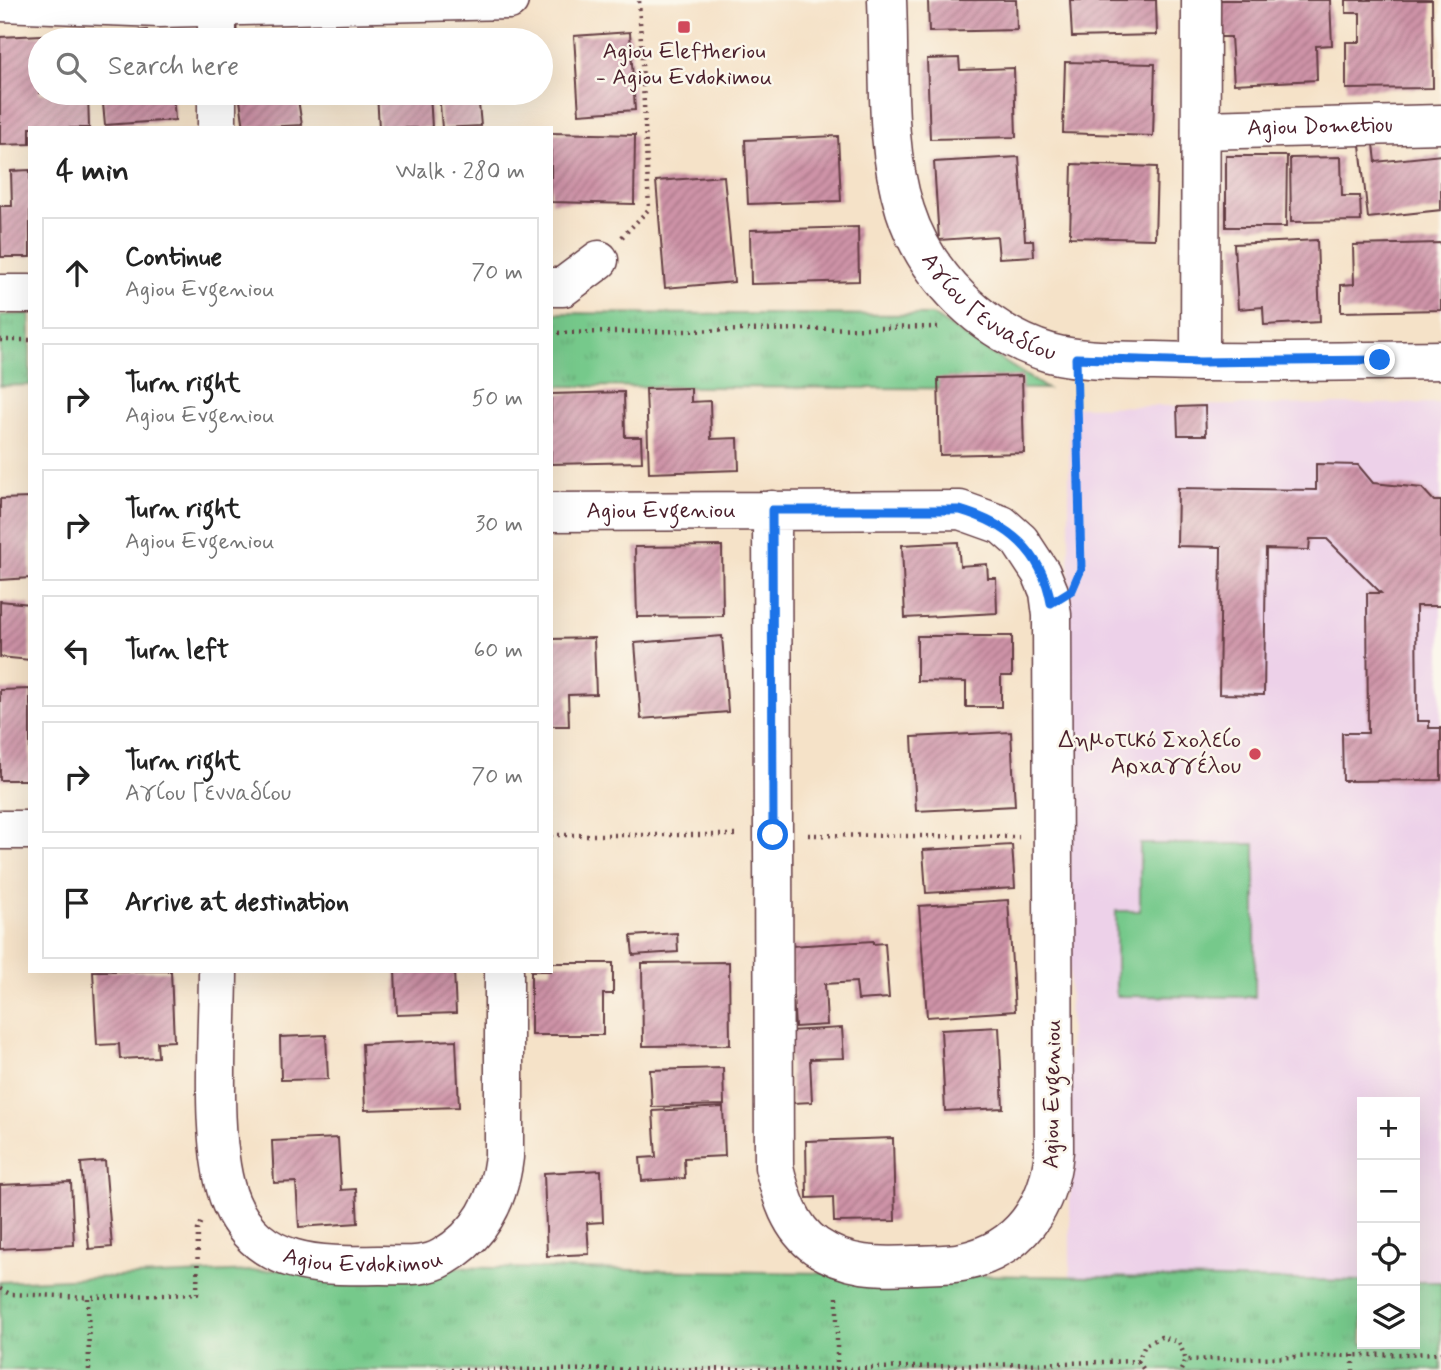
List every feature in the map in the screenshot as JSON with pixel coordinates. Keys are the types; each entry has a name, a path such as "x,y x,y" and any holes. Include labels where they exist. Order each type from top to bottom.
{"street":[{"path":"0,2 217,24 509,0"},
{"name":"Αγίου Γενναδίου","path":"887,0 893,166 906,212 918,243 939,276 962,300 996,326 1021,341 1076,358 1200,362 1441,360"},
{"path":"1200,362 1201,0"},
{"path":"217,105 217,126"},
{"name":"Agiou Dometiou","path":"1201,130 1441,124"},
{"path":"553,288 563,287 599,260"},
{"path":"0,295 28,294"},
{"name":"Agiou Evgeniou","path":"553,512 772,510 960,510 1002,525 1020,541 1041,573 1052,609 1054,1151 1051,1180 1032,1219 1017,1234 983,1255 962,1262 879,1267 859,1265 838,1258 814,1245 795,1224 782,1199 774,1167 772,510"},
{"path":"0,830 28,830"},
{"name":"Agiou Evdokimou","path":"218,973 218,1149 223,1180 231,1205 248,1232 288,1258 319,1266 424,1265 459,1247 488,1213 501,1181 504,973"}],"path":[{"path":"599,260 649,209 639,0"},
{"path":"553,333 996,326"},
{"path":"0,341 28,340"},
{"path":"1052,609 1072,590 1081,569 1076,358"},
{"path":"0,1289 10,1293 88,1297 197,1294 198,1230 223,1180"},
{"path":"837,1369 838,1258"},
{"path":"88,1297 89,1370"},
{"path":"1138,1361 1145,1345 1161,1337 1179,1342 1186,1360 1181,1370"},
{"path":"1186,1360 1441,1353"},
{"path":"1353,1356 1353,1370"},
{"path":"437,1370 837,1369 1138,1361"},
{"path":"1138,1361 1144,1370"}],"shaded area":[{"name":"Δημοτικό Σχολείο Αρχαγγέλου","path":"1441,403 1441,1291 1420,1291 1420,1097 1357,1097 1357,1290 1070,1287 1069,407"}],"green space":[{"path":"553,313 932,315 1047,389 553,386"},
{"path":"28,314 28,385 0,386 0,315"},
{"path":"1140,844 1255,844 1255,997 1116,996 1116,911 1140,911"},
{"path":"365,1266 1357,1281 1357,1349 1420,1349 1420,1282 1441,1282 1441,1370 0,1370 0,1282"}],"building":[{"path":"928,0 1016,0 1017,30 929,32"},
{"path":"1070,0 1156,0 1157,35 1072,37"},
{"path":"1218,0 1330,0 1332,45 1316,46 1317,80 1234,84 1231,37 1220,37"},
{"path":"1346,0 1432,0 1433,88 1346,89 1346,42 1360,42 1360,13 1346,13"},
{"path":"630,32 635,110 579,114 574,36"},
{"path":"28,36 28,105 88,105 89,126 28,126 28,144 0,145 0,37"},
{"path":"959,58 960,70 1014,68 1016,137 930,139 927,59"},
{"path":"1065,62 1155,64 1153,136 1063,133"},
{"path":"103,105 174,105 175,120 105,125"},
{"path":"241,105 299,105 302,125 244,126"},
{"path":"378,105 431,105 432,126 379,126"},
{"path":"440,105 479,105 481,126 442,126"},
{"path":"553,133 635,135 634,204 553,202"},
{"path":"838,136 841,201 748,204 745,140"},
{"path":"1374,144 1376,162 1441,155 1441,210 1368,218 1360,145"},
{"path":"1226,156 1287,156 1286,227 1226,227"},
{"path":"1019,157 1025,240 1033,240 1034,256 999,258 997,236 939,240 934,162"},
{"path":"1341,157 1342,196 1360,196 1361,221 1291,222 1290,158"},
{"path":"1072,164 1157,167 1155,239 1070,237"},
{"path":"28,170 28,257 1,257 0,206 12,206 11,171"},
{"path":"724,176 734,282 665,288 656,181"},
{"path":"858,227 859,281 751,284 750,230"},
{"path":"1317,240 1320,322 1264,325 1263,307 1238,309 1234,244"},
{"path":"1441,243 1441,310 1341,312 1341,285 1354,284 1353,245"},
{"path":"1022,376 1024,453 940,455 938,378"},
{"path":"691,388 691,402 710,401 711,439 738,438 739,470 649,473 646,389"},
{"path":"624,392 625,437 641,437 642,462 553,464 553,394"},
{"path":"1205,406 1206,435 1178,435 1177,407"},
{"path":"1316,464 1358,465 1373,483 1422,488 1434,501 1441,501 1441,606 1416,606 1417,721 1429,721 1429,728 1441,728 1441,780 1343,781 1342,733 1368,733 1367,593 1381,593 1327,539 1310,539 1309,550 1266,549 1264,695 1219,694 1221,547 1177,546 1178,488 1316,490"},
{"path":"28,498 28,578 0,580 0,499"},
{"path":"958,542 960,566 987,564 988,578 996,578 997,613 905,618 902,545"},
{"path":"722,546 723,616 637,617 635,547"},
{"path":"0,601 28,604 28,660 0,657"},
{"path":"722,636 728,712 641,719 635,643"},
{"path":"917,636 1012,636 1012,676 1001,676 1001,707 966,707 966,682 917,681"},
{"path":"594,638 596,694 568,695 569,726 553,726 553,639"},
{"path":"28,689 28,780 0,780 0,690"},
{"path":"1011,732 1015,806 916,811 912,737"},
{"path":"1012,845 1015,888 926,893 923,850"},
{"path":"1008,900 1015,1011 927,1017 919,906"},
{"path":"677,933 678,952 633,955 631,936"},
{"path":"873,941 873,944 885,943 889,998 858,1000 856,982 825,984 827,1025 795,1027 790,946"},
{"path":"729,962 730,1045 643,1046 642,963"},
{"path":"553,963 613,963 613,994 603,994 603,1035 531,1035 531,973 553,973"},
{"path":"93,973 171,973 174,1041 157,1042 158,1057 120,1059 119,1044 97,1045"},
{"path":"395,973 454,973 456,1013 397,1015"},
{"path":"999,1027 1003,1108 945,1111 941,1030"},
{"path":"842,1028 844,1058 810,1059 812,1102 792,1103 788,1031"},
{"path":"326,1035 328,1079 281,1080 280,1037"},
{"path":"456,1040 459,1107 365,1110 362,1044"},
{"path":"723,1068 724,1105 652,1107 650,1070"},
{"path":"723,1107 725,1156 684,1158 685,1178 642,1181 640,1158 656,1157 653,1111"},
{"path":"338,1138 341,1190 356,1189 358,1223 299,1227 296,1182 274,1183 272,1141"},
{"path":"893,1138 895,1221 834,1222 833,1197 807,1198 806,1141"},
{"path":"105,1161 112,1247 89,1249 81,1163"},
{"path":"601,1170 603,1222 587,1223 589,1254 547,1256 544,1173"},
{"path":"71,1182 74,1245 0,1249 0,1185"}],"place":[{"name":"Agiou Eleftheriou - Agiou Evdokimou","path":"684,27"},
{"name":"Δημοτικό Σχολείο Αρχαγγέλου","path":"1255,754"}],"route":[{"path":"773,835 772,510 960,510 982,516 1002,525 1020,541 1041,573 1051,603 1072,590 1079,580 1081,569 1076,358 1200,362 1380,360"}]}
